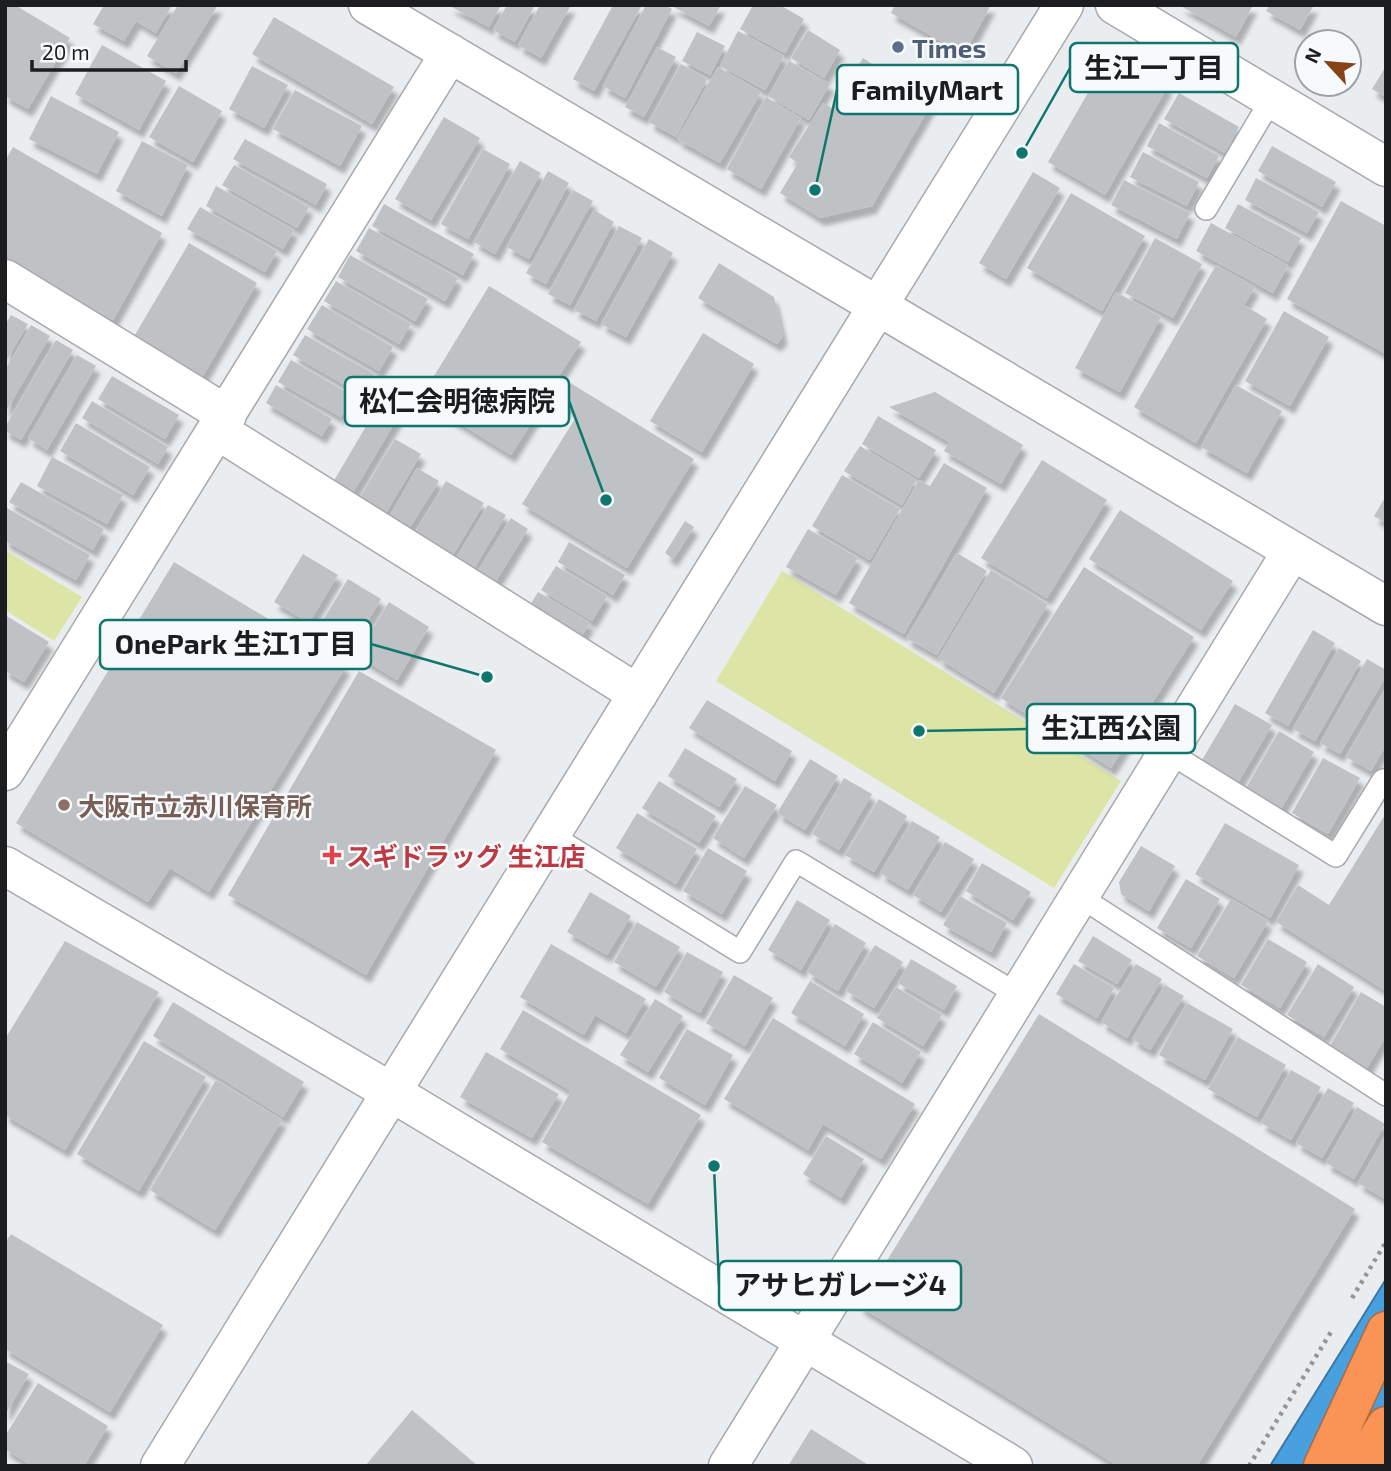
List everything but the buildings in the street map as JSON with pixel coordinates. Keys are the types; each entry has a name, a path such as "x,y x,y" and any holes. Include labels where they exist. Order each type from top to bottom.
{"highway":[{"path":"1323,1466 1386,1331"},
{"path":"1361,1466 1386,1426"}],"street":[{"path":"368,5 1386,606"},
{"path":"160,1466 1064,5"},
{"path":"1115,5 1386,167"},
{"path":"5,771 450,53"},
{"path":"5,279 638,694"},
{"path":"729,1466 1292,551"},
{"path":"5,866 391,1092 1013,1466"}],"lane":[{"path":"1206,209 1271,100"},
{"path":"1168,752 1336,856 1383,780 1386,781"},
{"path":"550,834 740,952 796,860 1017,994"},
{"path":"1079,897 1384,1088"}],"path":[{"path":"1350,1301 1386,1242"},
{"path":"1249,1466 1335,1324"}],"green space":[{"path":"5,550 82,597 54,641 5,610"},
{"path":"782,571 1121,781 1054,888 716,681"}],"water":[{"path":"1386,1279 1386,1466 1270,1466"}],"place":[{"name":"Times","path":"898,47"},
{"name":"生江一丁目","path":"1022,153"},
{"name":"FamilyMart","path":"815,190"},
{"name":"松仁会明徳病院","path":"606,500"},
{"name":"OnePark 生江1丁目","path":"487,677"},
{"name":"生江西公園","path":"919,731"},
{"name":"大阪市立赤川保育所","path":"64,805"},
{"name":"スギドラッグ 生江店","path":"332,855"},
{"name":"アサヒガレージ4","path":"714,1166"}]}
